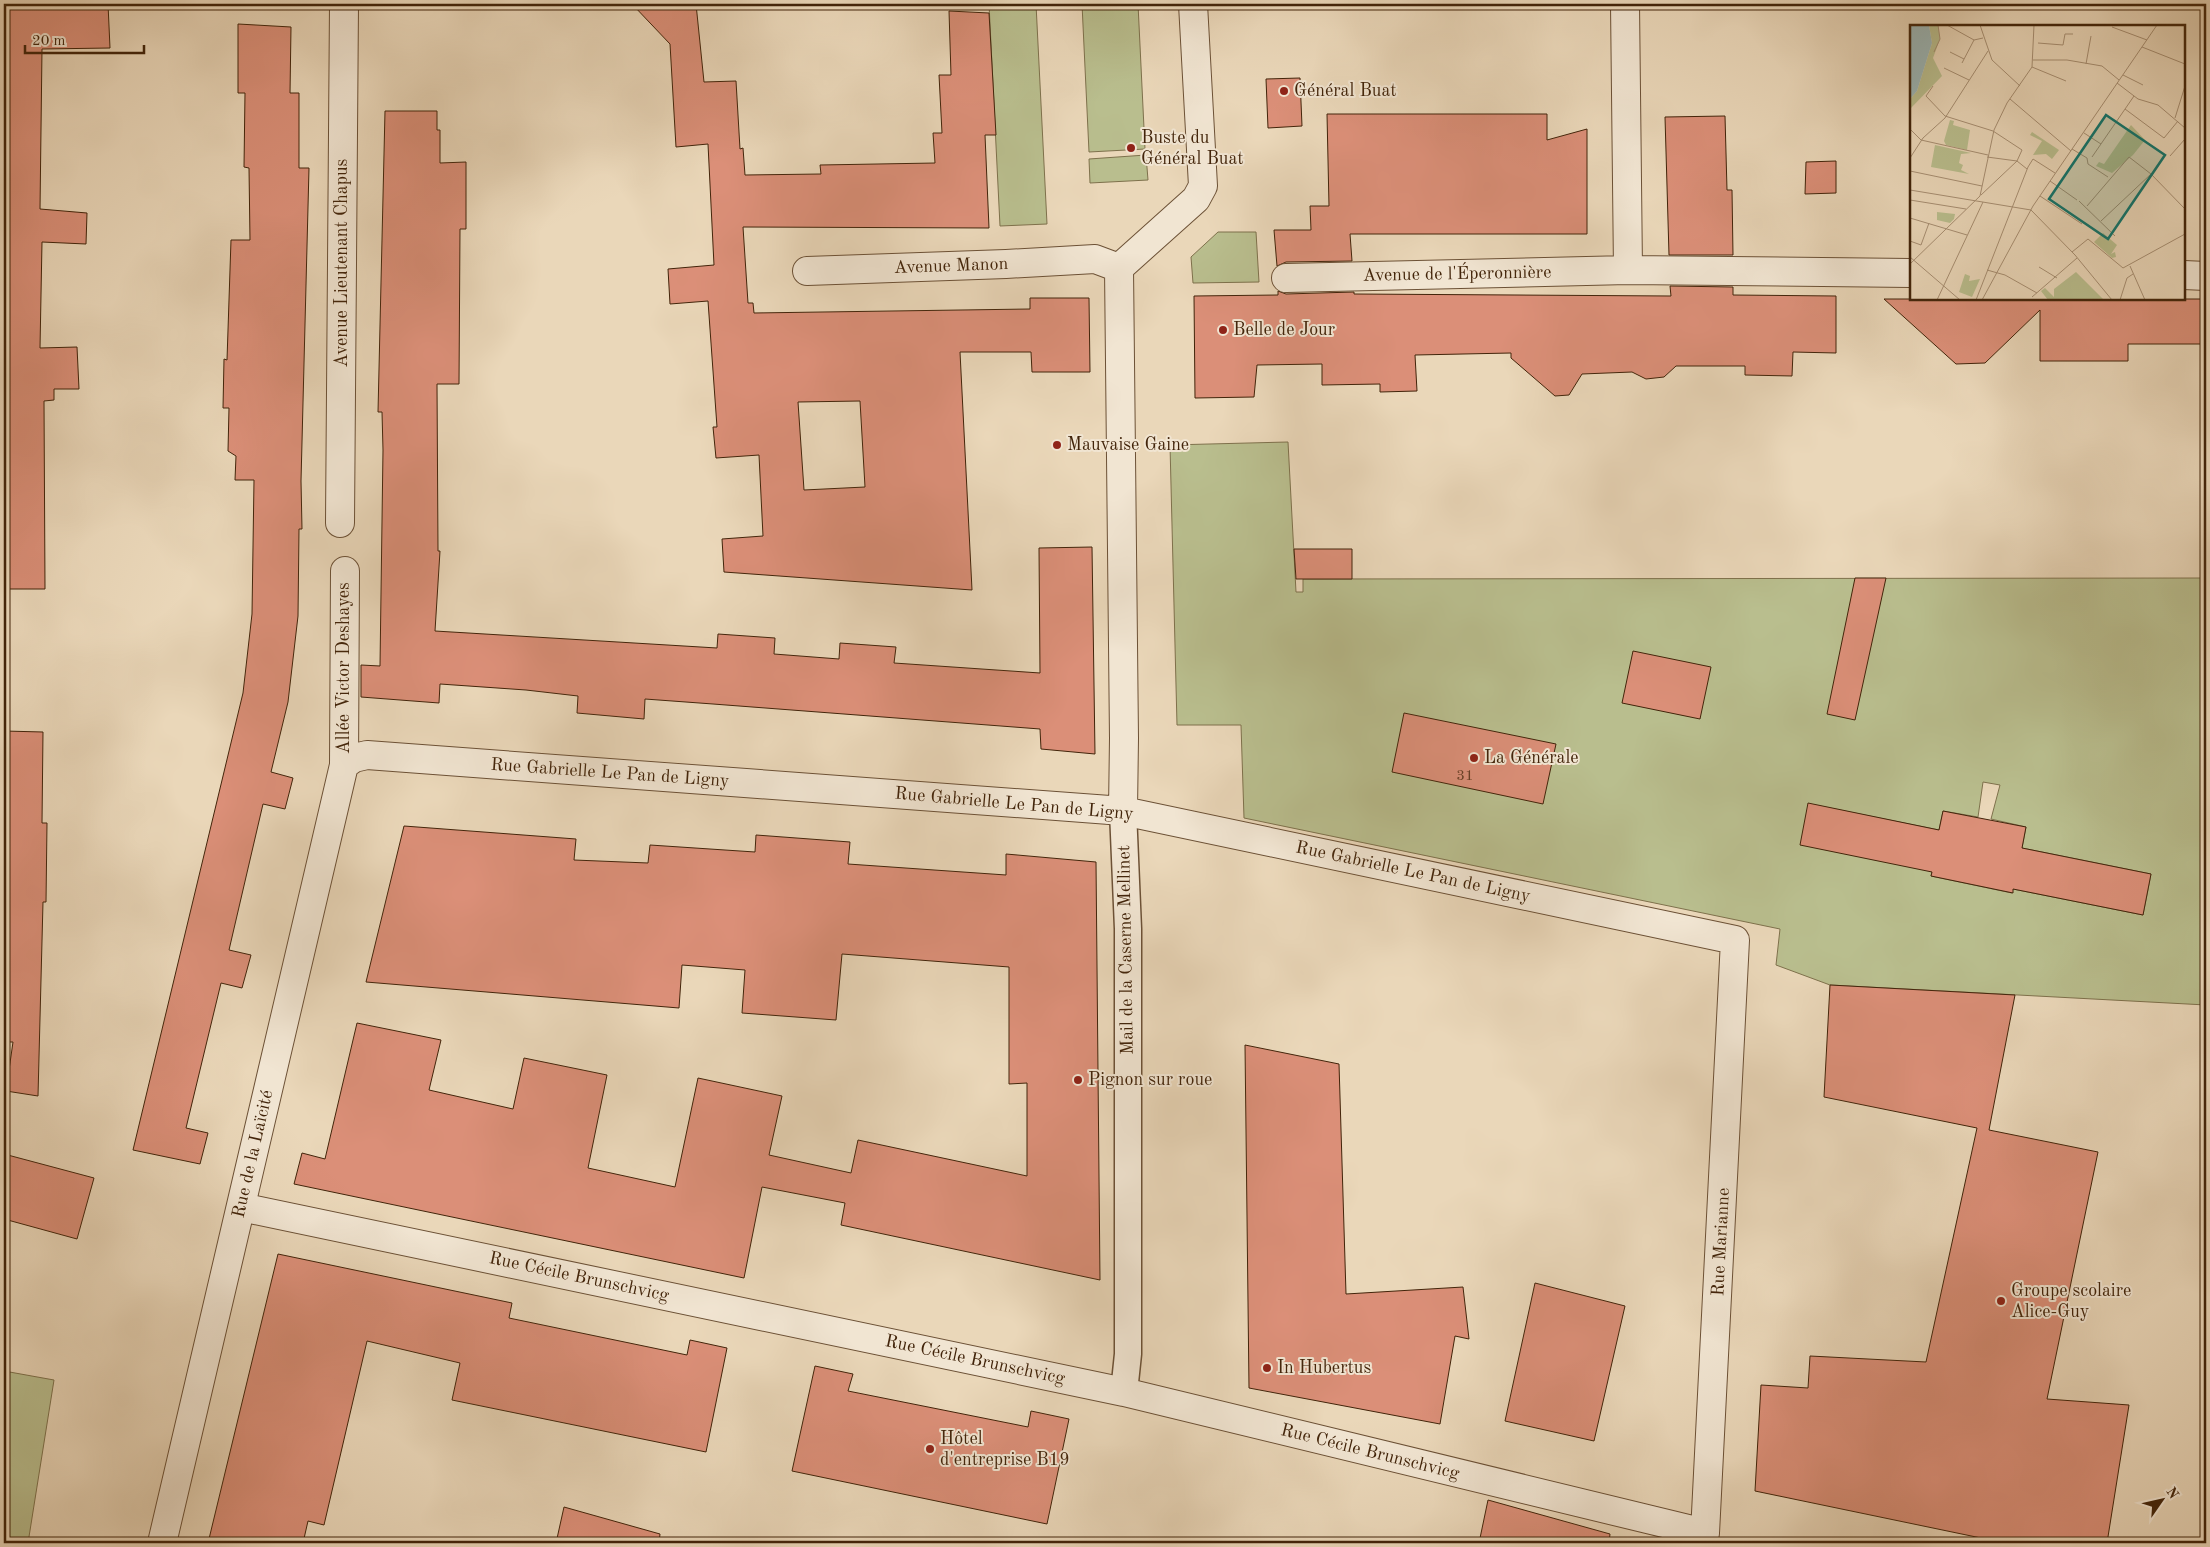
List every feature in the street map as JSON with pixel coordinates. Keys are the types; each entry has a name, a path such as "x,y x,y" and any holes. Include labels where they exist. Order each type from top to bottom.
{"street":[{"name":"Avenue Lieutenant Chapus","path":"340,523 344,4"},
{"path":"1107,263 1196,199 1203,186 1192,4"},
{"path":"1625,4 1628,270"},
{"name":"Avenue Manon","path":"807,271 1006,264 1107,263"},
{"name":"Mail de la Caserne Mellinet","path":"1107,263 1124,738 1123,811 1128,959 1128,1354 1124,1392"},
{"name":"Avenue de l'Éperonnière","path":"1286,278 1628,270 1910,273"},
{"path":"2185,276 2206,276"},
{"name":"Allée Victor Deshayes","path":"344,765 345,571"},
{"name":"Rue Gabrielle Le Pan de Ligny","path":"344,765 354,758 367,755 1123,811 1735,940"},
{"name":"Rue de la Laïcité","path":"162,1543 344,765"},
{"name":"Rue Marianne","path":"1704,1538 1735,940"},
{"name":"Rue Cécile Brunschvicg","path":"241,1207 1124,1392 1704,1538"}],"green space":[{"path":"989,4 1036,4 1047,224 1000,226"},
{"path":"1082,4 1138,4 1145,149 1089,152"},
{"path":"1146,155 1148,180 1090,183 1089,159"},
{"path":"1218,232 1256,232 1259,282 1193,283 1191,257"},
{"path":"1288,442 1296,592 1303,592 1303,579 2206,578 2206,1005 1830,985 1776,965 1780,929 1244,818 1241,725 1177,725 1170,445","holes":["1983,782 2000,785 1991,819 2026,827 2022,848 2151,874 2143,915 2013,889 2012,893 1931,876 1932,872 1810,804 1939,830 1943,811 1978,817"]},
{"path":"4,1371 54,1380 28,1543 4,1543"}],"building":[{"path":"4,4 108,4 110,48 42,49 40,209 87,213 86,244 42,242 40,348 77,347 79,389 54,389 54,400 44,401 45,589 4,589"},
{"path":"632,4 696,4 704,82 736,81 740,149 743,148 745,175 821,174 820,165 935,163 933,133 942,133 939,75 951,75 949,11 989,13 996,135 985,135 989,228 743,227 748,303 753,303 754,313 1030,309 1030,298 1089,298 1090,372 1032,372 1031,352 960,352 972,590 724,572 722,539 763,536 759,455 716,458 713,427 717,427 708,301 670,304 668,269 714,265 708,144 676,147 670,44","holes":["860,401 865,487 804,490 798,402"]},
{"path":"238,24 291,27 290,93 299,93 299,168 309,168 301,481 302,529 299,529 298,616 288,702 271,772 293,778 285,809 263,804 229,950 251,955 242,988 221,983 186,1128 208,1133 200,1164 133,1150 243,693 252,614 254,480 235,480 236,456 228,451 229,408 223,408 224,359 227,360 231,240 250,240 249,168 244,167 245,93 238,93"},
{"path":"1300,78 1302,126 1268,128 1266,79"},
{"path":"385,111 437,111 437,130 440,130 440,163 466,162 466,229 460,229 459,384 437,384 438,551 440,551 435,631 717,648 718,634 775,638 774,654 839,659 840,643 896,647 894,663 1040,673 1039,548 1092,547 1095,754 1041,749 1040,729 645,699 644,719 577,713 578,696 440,684 439,703 361,697 361,665 380,666 383,450 382,412 378,412"},
{"path":"1327,114 1547,114 1547,140 1587,129 1587,234 1350,234 1352,261 1286,262 1277,266 1274,230 1311,230 1310,206 1329,206"},
{"path":"1725,116 1727,190 1732,190 1733,255 1669,255 1665,117"},
{"path":"1836,161 1836,193 1805,194 1806,162"},
{"path":"1670,286 1733,287 1733,295 1836,296 1836,353 1793,352 1792,376 1745,375 1745,366 1676,366 1664,377 1646,379 1632,372 1582,374 1569,395 1555,396 1511,358 1511,353 1415,355 1417,391 1380,392 1380,384 1322,385 1322,364 1257,365 1254,397 1195,398 1194,296 1278,295 1278,291 1286,294 1354,292 1354,294 1671,296"},
{"path":"1884,299 2206,299 2206,344 2128,344 2128,361 2040,361 2040,310 1985,363 1956,364"},
{"path":"1294,549 1352,549 1352,579 1296,579"},
{"path":"1855,578 1886,578 1855,720 1827,714"},
{"path":"1633,651 1711,667 1700,719 1622,703"},
{"name":"La Générale","path":"1404,713 1556,744 1543,804 1392,772"},
{"path":"4,731 43,732 42,823 47,823 46,902 43,902 38,1096 6,1091 13,1042 4,1042"},
{"path":"1808,803 1939,830 1943,811 2026,827 2022,848 2151,874 2143,915 2013,889 2013,893 1931,876 1932,872 1800,845"},
{"path":"404,826 576,839 574,860 648,863 650,845 755,852 756,835 850,842 848,864 1006,875 1006,854 1096,862 1100,1280 841,1225 845,1203 762,1187 744,1278 294,1184 302,1153 325,1159 357,1023 441,1040 429,1090 513,1109 524,1058 607,1075 588,1168 675,1187 698,1078 782,1096 769,1155 851,1173 858,1140 1027,1176 1027,1083 1009,1084 1009,967 842,954 836,1020 742,1013 745,970 682,965 679,1008 366,982"},
{"path":"1830,985 2015,995 1989,1130 2098,1152 2047,1399 2129,1405 2107,1543 2005,1543 1755,1491 1761,1385 1808,1388 1810,1356 1926,1362 1977,1128 1824,1097"},
{"path":"1245,1045 1339,1064 1346,1294 1463,1287 1469,1339 1455,1336 1440,1424 1249,1388"},
{"path":"4,1154 94,1178 77,1239 4,1219"},
{"path":"278,1254 512,1303 509,1318 687,1355 690,1340 727,1348 706,1452 452,1400 460,1363 367,1341 324,1525 308,1521 303,1543 208,1543"},
{"path":"1535,1283 1625,1306 1594,1441 1505,1421"},
{"name":"Hôtel d'entreprise B19","path":"815,1366 853,1374 848,1391 1028,1427 1031,1411 1069,1419 1047,1524 792,1471"},
{"path":"1488,1500 1610,1534 1609,1543 1479,1543"},
{"path":"564,1507 660,1534 659,1543 556,1543"}],"place":[{"name":"Général Buat","path":"1284,91"},
{"name":"Buste du Général Buat","path":"1131,148"},
{"name":"Belle de Jour","path":"1223,330"},
{"name":"Mauvaise Gaine","path":"1057,445"},
{"name":"La Générale","path":"1474,758"},
{"name":"Pignon sur roue","path":"1078,1080"},
{"name":"Groupe scolaire Alice-Guy","path":"2001,1301"},
{"name":"In Hubertus","path":"1267,1368"},
{"name":"Hôtel d'entreprise B19","path":"930,1449"}]}
